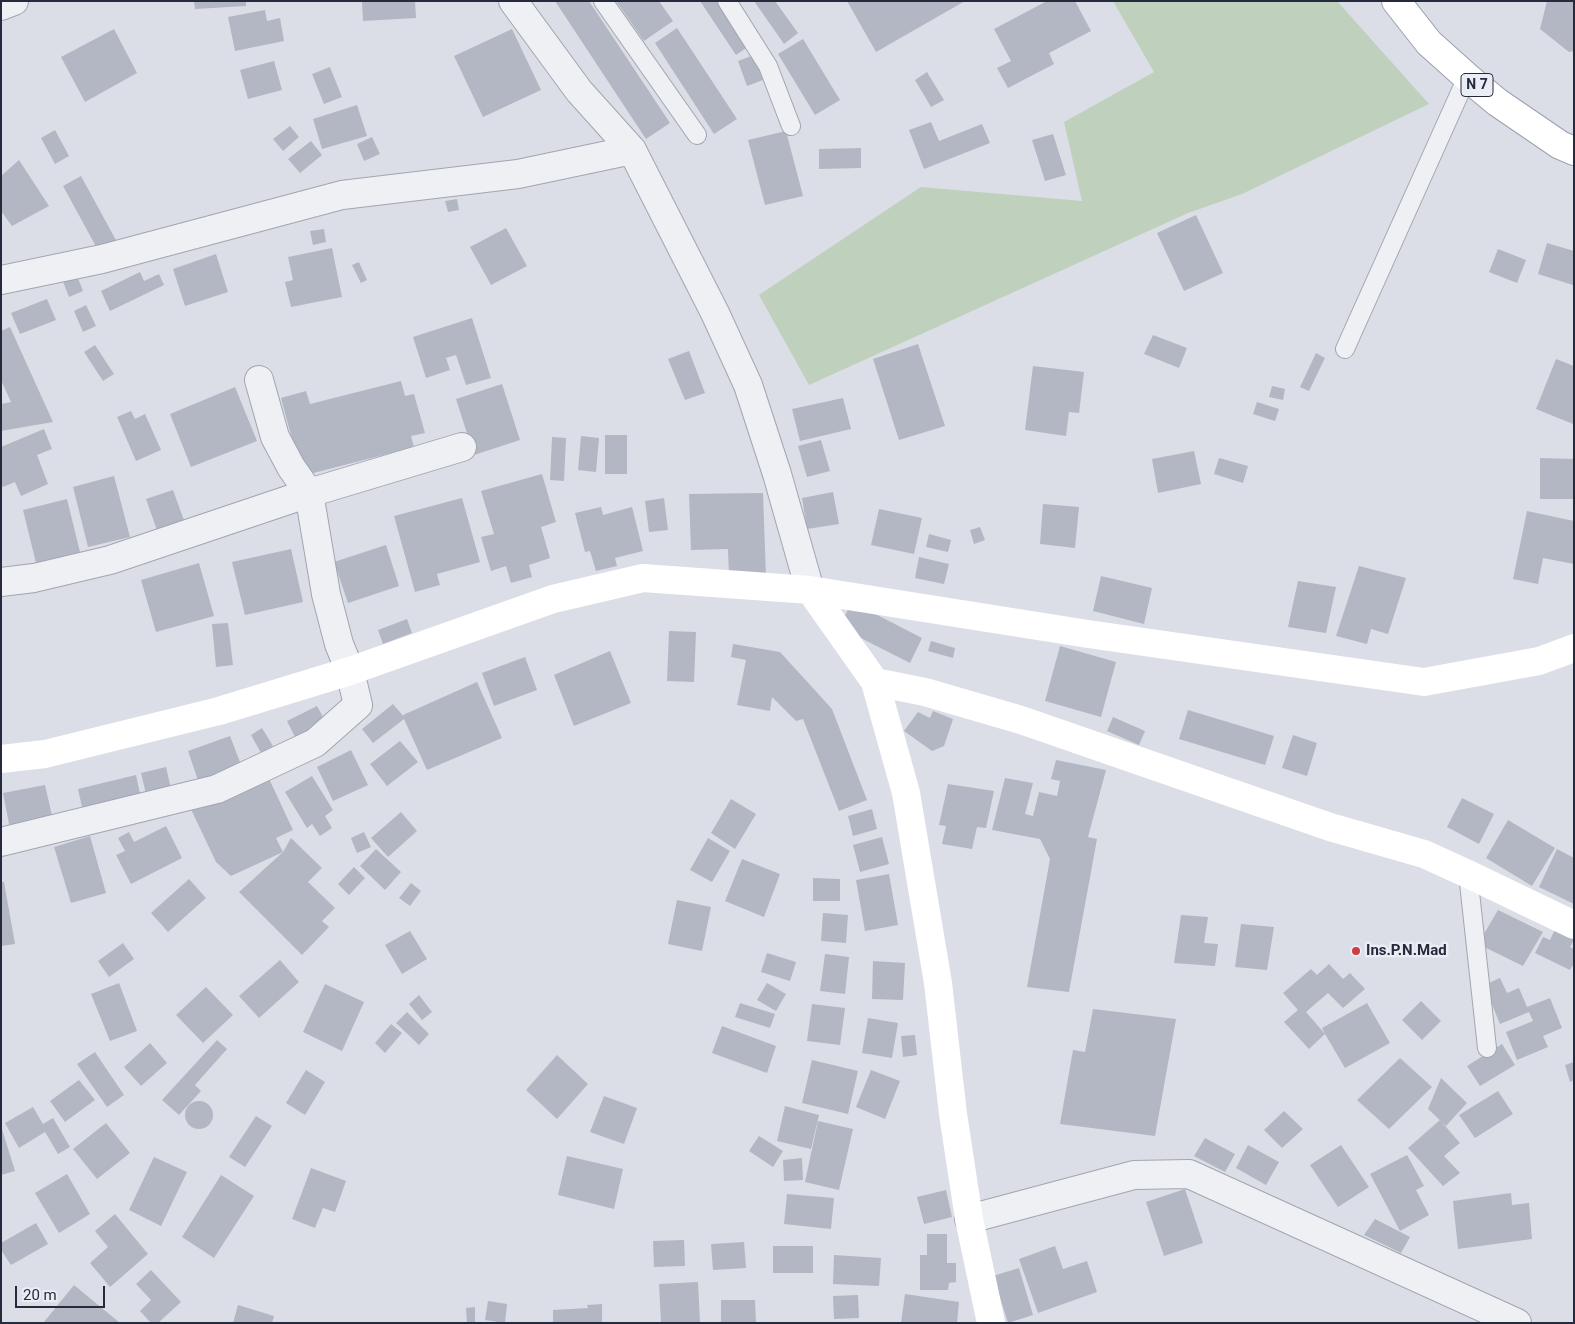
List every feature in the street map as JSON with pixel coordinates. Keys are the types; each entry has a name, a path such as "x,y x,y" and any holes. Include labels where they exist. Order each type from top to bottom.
{"street":[{"path":"1,6 14,1"},
{"path":"513,1 578,91 632,150 748,385 777,474 810,590 875,682 906,793 938,983 953,1114 969,1219 991,1323"},
{"name":"N 7","path":"1396,1 1429,43 1467,77 1497,102 1560,145 1574,151"},
{"path":"1,280 102,259 342,195 518,174 632,150"},
{"path":"1,842 217,789 315,743 358,705 350,671 339,644 326,594 309,493 291,468 275,437 259,380"},
{"path":"1,582 34,578 110,560 309,493 462,447"},
{"path":"1,759 45,754 220,711 350,671 553,599 643,578 810,590 1088,634 1424,682 1539,661 1574,648"},
{"path":"875,682 925,692 1021,720 1330,826 1424,854 1574,925"},
{"path":"969,1219 1134,1175 1189,1174 1517,1323"}],"lane":[{"path":"603,1 696,135"},
{"path":"727,1 768,66 791,126"},
{"path":"1345,349 1467,77"},
{"path":"1468,874 1487,1048"}],"green space":[{"path":"1113,1 1337,1 1429,104 1242,194 1188,213 809,385 759,295 921,187 1082,201 1064,122 1154,72"}],"building":[{"path":"194,1 246,1 246,6 195,9"},
{"path":"362,1 415,1 416,18 363,21"},
{"path":"555,1 589,1 670,123 646,139"},
{"path":"616,1 659,1 673,21 644,41"},
{"path":"700,1 719,1 749,46 736,55"},
{"path":"754,1 775,1 798,33 784,44"},
{"path":"847,1 965,1 876,52"},
{"path":"1047,1 1075,1 1091,31 1049,53 1054,64 1008,88 997,68 1011,61 994,29"},
{"path":"1547,1 1574,1 1574,51 1569,52 1540,29"},
{"path":"265,10 267,21 280,18 284,41 235,51 228,17"},
{"path":"677,28 737,119 714,134 655,43"},
{"path":"114,29 137,73 85,102 61,57"},
{"path":"512,29 541,90 483,117 454,56"},
{"path":"803,39 840,100 815,115 778,54"},
{"path":"754,55 763,80 747,86 738,61"},
{"path":"274,61 282,90 248,99 240,70"},
{"path":"330,67 342,97 324,104 312,74"},
{"path":"927,72 944,100 931,107 915,80"},
{"path":"357,105 367,136 322,149 313,119"},
{"path":"931,122 939,141 982,124 990,143 924,169 909,130"},
{"path":"290,126 299,137 283,151 273,139"},
{"path":"55,130 69,156 55,164 41,138"},
{"path":"786,131 803,196 765,205 748,140"},
{"path":"1053,134 1066,175 1045,181 1032,140"},
{"path":"372,137 380,154 364,161 357,144"},
{"path":"311,141 322,155 300,173 288,159"},
{"path":"861,148 861,168 819,169 819,149"},
{"path":"19,160 49,206 12,226 1,211 1,176"},
{"path":"81,176 117,242 99,252 63,186"},
{"path":"457,199 459,210 448,212 445,201"},
{"path":"1196,215 1223,273 1184,291 1157,233"},
{"path":"506,228 527,266 491,285 470,247"},
{"path":"324,229 326,242 313,245 310,231"},
{"path":"1547,243 1574,251 1573,285 1538,274"},
{"path":"332,248 342,297 291,307 285,282 293,280 288,257"},
{"path":"1498,249 1526,260 1517,283 1489,272"},
{"path":"216,254 228,292 185,306 173,269"},
{"path":"359,262 367,280 361,283 352,265"},
{"path":"140,272 144,281 159,274 164,285 110,311 101,291"},
{"path":"76,273 83,291 69,297 62,279"},
{"path":"47,299 56,320 20,334 11,313"},
{"path":"86,305 96,326 83,332 74,311"},
{"path":"472,318 491,378 466,385 456,355 446,358 450,370 426,378 413,337"},
{"path":"10,327 53,422 1,431 1,404 11,402 1,380 1,331"},
{"path":"1153,335 1187,348 1179,368 1144,354"},
{"path":"918,344 945,426 899,440 873,359"},
{"path":"95,345 114,374 103,381 84,352"},
{"path":"689,351 705,393 685,400 668,359"},
{"path":"1316,353 1325,358 1309,391 1300,387"},
{"path":"1556,359 1574,366 1573,424 1536,409"},
{"path":"1033,366 1084,372 1079,413 1069,412 1066,436 1025,430"},
{"path":"401,381 405,396 414,394 425,433 411,436 414,447 302,476 281,398 306,391 310,404"},
{"path":"502,384 520,440 474,455 456,399"},
{"path":"1272,386 1285,389 1283,400 1269,397"},
{"path":"235,387 257,441 191,467 170,414"},
{"path":"843,398 851,429 800,441 792,409"},
{"path":"1257,402 1279,409 1275,421 1253,414"},
{"path":"131,411 135,419 145,414 161,450 136,461 117,417"},
{"path":"44,429 52,449 37,455 48,484 21,496 15,482 3,487 1,483 1,447"},
{"path":"605,435 627,435 627,474 605,474"},
{"path":"581,436 599,438 596,472 578,470"},
{"path":"552,437 566,438 564,481 550,480"},
{"path":"821,440 830,471 807,477 798,446"},
{"path":"1194,451 1201,484 1158,493 1152,459"},
{"path":"1219,458 1248,466 1243,483 1214,474"},
{"path":"1540,458 1574,459 1574,499 1540,499"},
{"path":"542,474 556,522 541,527 550,558 529,565 532,577 511,583 506,566 491,571 481,537 494,534 481,491"},
{"path":"114,476 130,537 88,547 73,487"},
{"path":"173,490 185,523 158,533 146,499"},
{"path":"833,492 839,524 807,529 802,498"},
{"path":"763,493 766,577 729,577 728,549 691,550 689,494"},
{"path":"462,498 480,562 437,574 440,585 415,592 394,516"},
{"path":"664,498 668,530 649,532 645,501"},
{"path":"67,499 80,552 36,563 23,510"},
{"path":"1043,504 1079,507 1075,548 1040,544"},
{"path":"601,507 603,515 632,507 643,551 615,558 617,566 596,571 590,551 585,552 575,513"},
{"path":"879,509 922,518 914,554 871,545"},
{"path":"1527,511 1574,521 1574,564 1543,558 1538,584 1513,579"},
{"path":"980,527 985,540 974,544 970,530"},
{"path":"929,534 951,540 948,552 926,547"},
{"path":"386,545 399,586 348,603 334,562"},
{"path":"291,549 303,602 245,615 232,562"},
{"path":"919,557 949,564 944,584 915,578"},
{"path":"199,563 214,616 156,632 141,580"},
{"path":"1359,566 1406,578 1388,634 1371,629 1367,644 1336,636"},
{"path":"1101,576 1152,588 1144,624 1093,611"},
{"path":"1298,581 1336,587 1326,633 1288,627"},
{"path":"852,602 922,638 910,663 839,627"},
{"path":"407,619 412,633 383,644 378,630"},
{"path":"228,623 233,665 216,667 212,624"},
{"path":"669,631 696,632 694,682 667,681"},
{"path":"931,641 955,648 953,658 928,651"},
{"path":"733,644 780,652 832,709 867,800 839,811 803,719 796,721 772,697 770,711 737,705 746,660 731,657"},
{"path":"1060,646 1116,662 1101,717 1045,701"},
{"path":"610,651 631,703 574,726 554,675"},
{"path":"525,657 537,690 494,706 482,673"},
{"path":"477,682 502,738 427,770 404,719 373,743 362,729 393,704 404,717 403,715"},
{"path":"317,706 328,726 297,741 287,721"},
{"path":"1188,710 1274,736 1265,765 1179,739"},
{"path":"933,711 953,719 944,746 932,751 904,731 918,712 930,718"},
{"path":"1113,717 1145,731 1139,745 1107,731"},
{"path":"262,728 273,746 261,753 251,735"},
{"path":"1293,735 1317,743 1307,776 1282,768"},
{"path":"230,736 243,770 200,786 188,751"},
{"path":"400,741 418,762 387,786 370,764"},
{"path":"351,750 368,785 333,801 317,767"},
{"path":"1056,760 1106,770 1088,837 1097,839 1069,992 1027,987 1050,859 1040,839 992,830 1005,778 1033,783 1025,814 1033,816 1039,792 1057,796 1060,781 1051,779"},
{"path":"166,767 172,793 147,798 141,773"},
{"path":"264,768 293,830 276,838 283,852 231,876 216,862 188,803"},
{"path":"136,775 142,803 84,816 78,789"},
{"path":"312,776 333,810 325,816 332,828 320,836 312,824 307,828 285,792"},
{"path":"948,784 994,791 986,828 977,827 972,849 942,844 946,826 939,825"},
{"path":"45,785 53,820 10,829 3,793"},
{"path":"1462,798 1494,814 1479,844 1447,827"},
{"path":"731,799 756,814 735,849 711,833"},
{"path":"872,809 877,829 853,836 848,816"},
{"path":"401,812 417,831 388,857 371,838"},
{"path":"1508,820 1555,848 1532,886 1486,858"},
{"path":"166,826 182,858 131,884 116,855 125,851 118,838 129,832 134,842"},
{"path":"364,832 371,847 357,853 351,838"},
{"path":"90,836 106,893 71,903 54,847"},
{"path":"882,837 889,864 860,872 853,845"},
{"path":"291,838 322,868 308,882 335,908 322,921 329,927 302,955 239,892 283,852"},
{"path":"708,838 730,851 712,882 690,870"},
{"path":"376,849 401,872 385,890 360,866"},
{"path":"1557,849 1574,858 1574,904 1539,887"},
{"path":"742,859 780,874 764,917 725,901"},
{"path":"354,867 365,878 349,895 338,884"},
{"path":"889,874 898,925 865,931 856,880"},
{"path":"813,878 840,879 840,901 813,901"},
{"path":"189,879 206,898 168,932 151,913"},
{"path":"1,882 4,882 15,944 1,946"},
{"path":"411,883 421,891 410,906 399,898"},
{"path":"677,900 711,907 702,951 668,944"},
{"path":"1498,910 1543,932 1523,966 1478,944"},
{"path":"823,913 848,915 846,943 821,941"},
{"path":"1181,915 1208,917 1204,943 1218,944 1215,966 1174,963"},
{"path":"1241,924 1274,927 1267,970 1235,967"},
{"path":"1556,927 1574,935 1574,940 1570,947 1574,949 1574,963 1570,970 1535,953 1543,937 1550,940"},
{"path":"410,931 427,959 402,974 385,945"},
{"path":"123,943 134,959 109,977 98,961"},
{"path":"767,953 796,962 790,981 761,972"},
{"path":"825,954 849,957 845,994 820,991"},
{"path":"280,960 299,982 259,1018 239,996"},
{"path":"873,961 905,963 903,1000 872,999"},
{"path":"1329,964 1343,979 1350,973 1365,989 1343,1008 1328,993 1306,1012 1325,1034 1309,1049 1284,1022 1298,1010 1283,993 1311,969 1317,975"},
{"path":"1500,978 1507,993 1519,988 1527,1007 1550,998 1562,1028 1543,1036 1548,1047 1517,1060 1506,1032 1533,1021 1529,1012 1500,1024 1484,985"},
{"path":"119,983 137,1031 110,1041 91,994"},
{"path":"767,983 786,994 776,1011 757,1000"},
{"path":"325,984 364,1002 342,1051 303,1032"},
{"path":"206,987 233,1015 203,1043 176,1015"},
{"path":"419,995 432,1012 422,1020 409,1004"},
{"path":"1421,1001 1441,1021 1422,1040 1402,1020"},
{"path":"740,1003 775,1014 770,1028 735,1017"},
{"path":"1367,1003 1390,1043 1345,1068 1322,1028"},
{"path":"812,1004 845,1008 840,1045 807,1041"},
{"path":"1093,1009 1176,1019 1155,1136 1060,1124 1073,1050 1085,1052"},
{"path":"407,1012 429,1034 419,1045 396,1023"},
{"path":"868,1018 898,1023 892,1058 862,1053"},
{"path":"391,1024 402,1033 385,1053 375,1043"},
{"path":"722,1026 776,1046 767,1073 712,1053"},
{"path":"915,1035 917,1055 903,1057 901,1036"},
{"path":"217,1040 227,1049 195,1085 201,1091 179,1115 162,1100"},
{"path":"150,1043 167,1063 141,1086 124,1067"},
{"path":"1502,1044 1515,1065 1480,1086 1467,1066"},
{"path":"95,1052 124,1095 107,1107 77,1064"},
{"path":"557,1055 588,1084 557,1119 526,1090"},
{"path":"1400,1058 1432,1087 1389,1129 1357,1100"},
{"path":"812,1060 858,1071 848,1114 802,1103"},
{"path":"1574,1062 1574,1080 1570,1082 1565,1065"},
{"path":"306,1070 325,1082 305,1115 286,1103"},
{"path":"871,1070 900,1081 885,1119 856,1107"},
{"path":"1441,1078 1467,1103 1446,1126 1428,1109"},
{"path":"79,1080 95,1100 65,1122 50,1101"},
{"path":"1498,1091 1513,1114 1475,1138 1459,1115"},
{"path":"604,1096 637,1108 624,1144 590,1132"},
{"path":"199,1101 209,1105 213,1115 209,1125 199,1129 189,1125 185,1115 189,1105"},
{"path":"785,1106 819,1115 811,1149 777,1141"},
{"path":"33,1107 43,1124 53,1118 70,1147 58,1154 45,1132 19,1148 5,1123"},
{"path":"1284,1111 1303,1129 1282,1148 1264,1130"},
{"path":"256,1116 272,1126 245,1167 229,1157"},
{"path":"1440,1120 1460,1143 1444,1156 1460,1173 1443,1186 1408,1148"},
{"path":"818,1121 853,1129 839,1190 805,1182"},
{"path":"106,1123 130,1153 97,1179 73,1149"},
{"path":"1,1126 15,1171 1,1175"},
{"path":"759,1136 783,1151 773,1167 749,1151"},
{"path":"1205,1138 1235,1154 1225,1172 1194,1156"},
{"path":"1248,1145 1279,1162 1266,1185 1236,1168"},
{"path":"1341,1145 1369,1187 1338,1207 1310,1165"},
{"path":"1407,1155 1424,1186 1416,1190 1429,1215 1400,1231 1370,1174"},
{"path":"567,1156 623,1169 614,1209 558,1195"},
{"path":"154,1157 187,1172 161,1226 129,1210"},
{"path":"802,1158 803,1180 784,1181 783,1160"},
{"path":"311,1168 346,1181 335,1212 323,1208 315,1228 292,1219"},
{"path":"67,1174 90,1214 59,1233 35,1193"},
{"path":"221,1175 254,1196 214,1258 182,1237"},
{"path":"1185,1189 1203,1243 1164,1256 1146,1202"},
{"path":"946,1190 952,1217 924,1224 917,1197"},
{"path":"1511,1193 1512,1205 1529,1203 1532,1239 1458,1249 1453,1201"},
{"path":"787,1194 834,1198 831,1229 784,1224"},
{"path":"115,1214 148,1254 110,1287 90,1263 108,1247 95,1231"},
{"path":"1375,1219 1410,1237 1401,1253 1364,1235"},
{"path":"36,1223 48,1244 11,1265 1,1250 1,1243"},
{"path":"927,1234 947,1234 947,1263 956,1263 956,1282 949,1283 948,1290 920,1290 920,1255 927,1255"},
{"path":"684,1240 685,1266 654,1267 653,1241"},
{"path":"744,1242 746,1268 713,1270 711,1244"},
{"path":"773,1246 813,1246 813,1273 773,1273"},
{"path":"1055,1246 1063,1269 1087,1261 1097,1292 1038,1313 1019,1259"},
{"path":"834,1255 881,1258 879,1286 833,1284"},
{"path":"1019,1268 1033,1315 1008,1323 993,1276"},
{"path":"151,1270 181,1302 158,1323 151,1323 140,1311 151,1300 136,1284"},
{"path":"698,1282 700,1323 661,1323 659,1284"},
{"path":"74,1285 120,1323 45,1323"},
{"path":"905,1294 959,1302 957,1323 901,1323"},
{"path":"858,1295 859,1318 834,1319 833,1296"},
{"path":"721,1300 755,1300 756,1323 721,1323"},
{"path":"488,1301 507,1304 505,1323 485,1320"},
{"path":"602,1304 602,1323 553,1323 553,1310 588,1308 587,1305"},
{"path":"238,1305 274,1316 272,1323 233,1323"},
{"path":"475,1307 475,1323 467,1323 466,1308"}],"place":[{"name":"Ins.P.N.Mad","path":"1356,951"}]}
